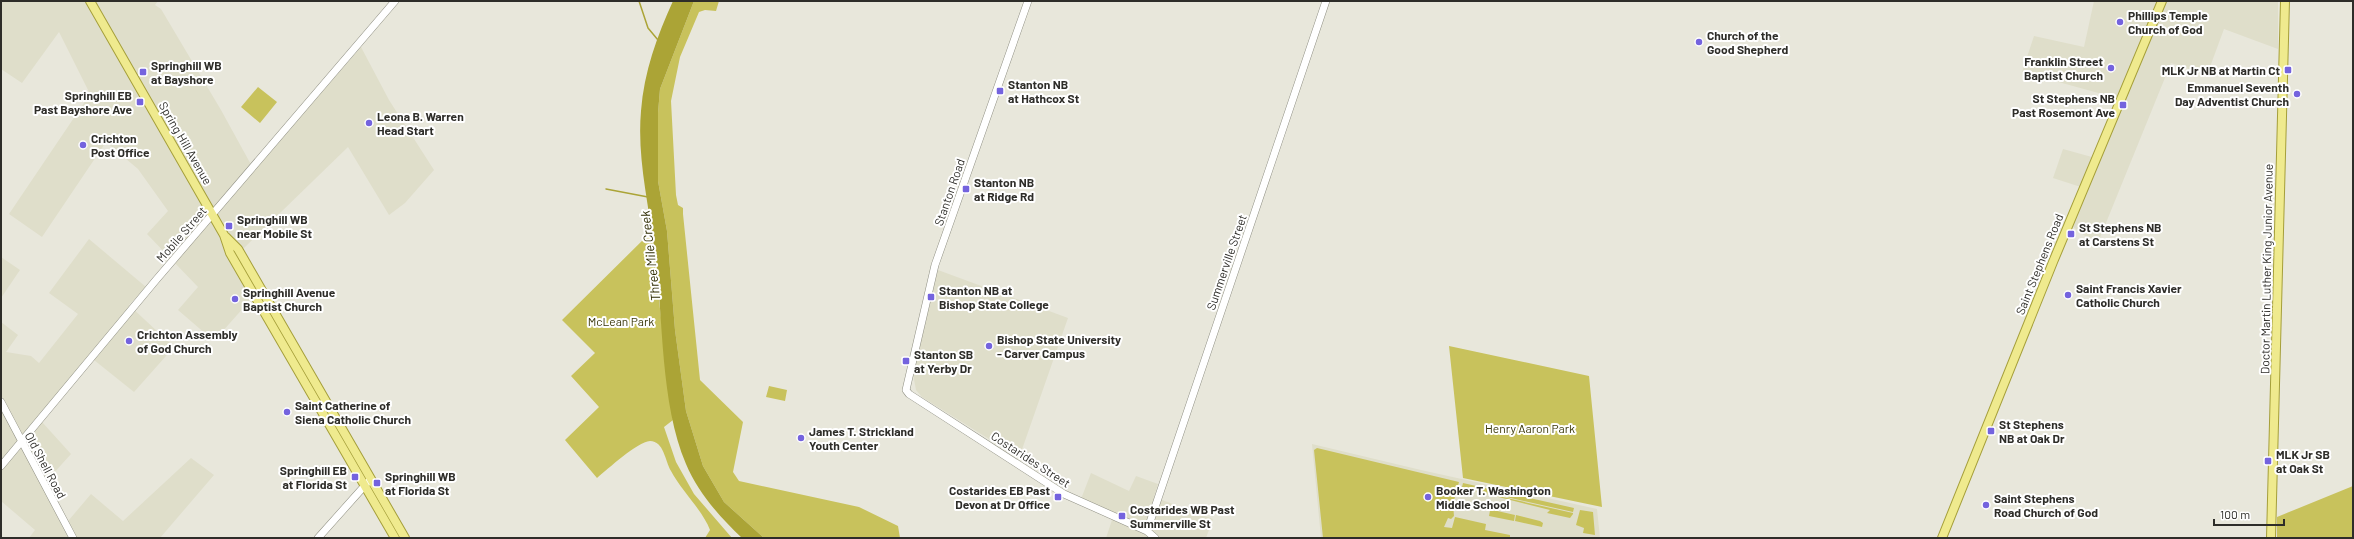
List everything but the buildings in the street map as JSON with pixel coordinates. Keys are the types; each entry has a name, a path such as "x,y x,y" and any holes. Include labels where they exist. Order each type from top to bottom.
{"main road":[{"name":"Spring Hill Avenue","path":"90,1 213,214 224,235 230,253 394,538"},
{"name":"Saint Stephens Road","path":"1942,538 2057,251 2162,1"},
{"name":"Doctor Martin Luther King Junior Avenue","path":"2271,538 2285,1"},
{"name":"Spring Hill Avenue","path":"224,235 238,249 405,538"}],"street":[{"name":"Mobile Street","path":"1,466 395,1"},
{"name":"Stanton Road","path":"909,394 906,386 935,265 1028,1"},
{"name":"Summerville Street","path":"1147,531 1326,1"},
{"name":"Costarides Street","path":"909,394 1064,494 1147,531"},
{"name":"Old Shell Road","path":"1,402 73,538"},
{"path":"318,538 364,485 371,480"},
{"path":"1147,531 1158,537"}],"shaded area":[{"path":"1,1 158,1 155,5 161,9 221,110 254,170 361,47 389,100 434,170 405,203 389,215 348,147 243,249 230,257 253,297 214,341 178,310 198,287 147,234 168,211 138,169 106,142 42,237 9,214 90,94 59,32 22,83 1,69"},
{"path":"673,1 694,1 660,89 658,113 658,181 667,231 675,330 686,411 703,466 724,502 764,538 742,538 703,495 686,464 677,439 671,412 664,356 654,246 640,145 640,128 641,111 648,68 662,27"},
{"path":"2094,1 2278,1 2278,49 2224,29 2207,75 2171,63 2097,245 2072,226 2087,189 2053,178 2063,149 2099,159 2124,100 2022,72 2034,36 2084,47"},
{"path":"89,239 146,287 129,305 174,347 134,392 94,360 42,422 71,454 43,485 63,527 91,494 123,521 191,458 214,475 160,538 29,538 35,530 1,501 1,470 21,448 18,441 1,462 1,322 18,335 6,352 31,356 39,363 78,314 49,293"},
{"path":"1,257 20,270 1,298"},
{"name":"Bishop State University - Carver Campus","path":"938,270 1068,318 1019,458 922,397 916,390 913,374"},
{"name":"Booker T. Washington Middle School","path":"1312,444 1597,509 1600,538 1321,538"},
{"path":"1091,473 1129,491 1136,476 1158,484 1154,497 1213,519 1206,538 1106,538 1114,514 1081,499"}],"green space":[{"path":"694,1 719,1 716,11 705,10 699,12 680,57 671,101 676,195 678,205 683,208 700,380 743,422 733,472 739,481 859,507 898,526 900,538 764,538 724,502 703,466 686,411 675,330 667,231 658,181 658,113 660,89"},
{"path":"258,87 277,102 260,123 241,107"},
{"name":"McLean Park","path":"651,232 673,420 664,427 676,462 694,494 732,538 705,538 710,530 707,523 675,478 669,467 664,452 655,442 650,441 638,446 623,456 597,478 565,440 599,407 571,376 595,353 562,320"},
{"name":"Henry Aaron Park","path":"1449,346 1589,376 1602,507 1463,478"},
{"path":"769,386 787,390 785,401 766,397"},
{"name":"Booker T. Washington Middle School","path":"1317,448 1459,482 1453,504 1454,516 1451,519 1448,518 1444,527 1452,528 1455,517 1486,524 1485,530 1510,535 1510,538 1323,538 1314,450"},
{"path":"1463,483 1574,508 1573,512 1462,487"},
{"path":"2353,486 2353,538 2277,538 2277,517"},
{"path":"1467,489 1573,514 1570,518 1547,513 1550,510"},
{"path":"1491,505 1493,510 1515,515 1514,521 1489,516"},
{"path":"1580,510 1593,512 1595,535 1583,533 1584,528 1576,525"},
{"path":"1516,515 1540,521 1543,523 1542,527 1515,521"}],"waterway":[{"path":"639,1 648,28 658,40"},
{"path":"606,189 648,197"}],"place":[{"name":"Phillips Temple Church of God","path":"2120,22"},
{"name":"Church of the Good Shepherd","path":"1699,42"},
{"name":"Franklin Street Baptist Church","path":"2111,68"},
{"name":"MLK Jr NB at Martin Ct","path":"2288,70"},
{"name":"Springhill WB at Bayshore","path":"143,72"},
{"name":"Stanton NB at Hathcox St","path":"1000,91"},
{"name":"Emmanuel Seventh Day Adventist Church","path":"2297,94"},
{"name":"Springhill EB Past Bayshore Ave","path":"140,102"},
{"name":"St Stephens NB Past Rosemont Ave","path":"2123,105"},
{"name":"Leona B. Warren Head Start","path":"369,123"},
{"name":"Crichton Post Office","path":"83,145"},
{"name":"Stanton NB at Ridge Rd","path":"966,189"},
{"name":"Springhill WB near Mobile St","path":"229,226"},
{"name":"St Stephens NB at Carstens St","path":"2071,234"},
{"name":"Saint Francis Xavier Catholic Church","path":"2068,295"},
{"name":"Stanton NB at Bishop State College","path":"931,297"},
{"name":"Springhill Avenue Baptist Church","path":"235,299"},
{"name":"Crichton Assembly of God Church","path":"129,341"},
{"name":"Bishop State University - Carver Campus","path":"989,346"},
{"name":"Stanton SB at Yerby Dr","path":"906,361"},
{"name":"Saint Catherine of Siena Catholic Church","path":"287,412"},
{"name":"St Stephens NB at Oak Dr","path":"1991,431"},
{"name":"James T. Strickland Youth Center","path":"801,438"},
{"name":"MLK Jr SB at Oak St","path":"2268,461"},
{"name":"Springhill EB at Florida St","path":"355,477"},
{"name":"Springhill WB at Florida St","path":"377,483"},
{"name":"Costarides EB Past Devon at Dr Office","path":"1058,497"},
{"name":"Booker T. Washington Middle School","path":"1428,497"},
{"name":"Saint Stephens Road Church of God","path":"1986,505"},
{"name":"Costarides WB Past Summerville St","path":"1122,516"}],"water label":[{"name":"Three Mile Creek","path":"650,256"}]}
